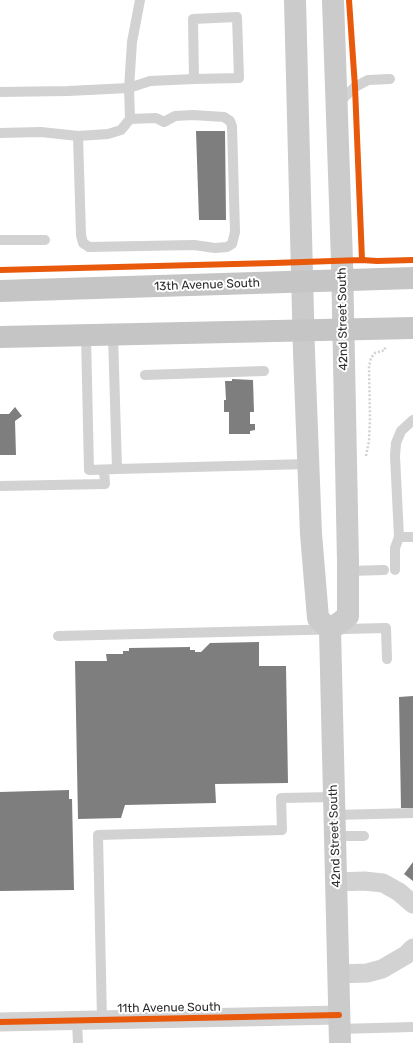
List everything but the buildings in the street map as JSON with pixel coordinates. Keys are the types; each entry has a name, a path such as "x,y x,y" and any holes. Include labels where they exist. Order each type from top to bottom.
{"main road":[{"path":"295,0 303,331 311,534 318,618 330,630"},
{"name":"42nd Street South","path":"333,0 342,280 348,571 348,616 330,630 336,836 339,1029"},
{"name":"13th Avenue South","path":"0,290 413,278"},
{"path":"0,302 57,289"},
{"path":"0,337 413,328"}],"street":[{"path":"337,882 364,881 383,884 399,892 413,904"},
{"path":"338,974 367,973 382,969 406,955 413,948"},
{"name":"11th Avenue South","path":"0,1022 102,1020 339,1029"}],"lane":[{"path":"0,133 41,132 78,136 108,134 121,130 130,119 129,88 132,42 140,0"},
{"path":"0,92 129,88 150,81 239,78 237,17 193,19 194,79"},
{"path":"336,105 355,87 368,80 390,79"},
{"path":"78,136 80,214 83,243 89,247 194,245 216,248 227,247 232,244 236,232 232,126 230,121 224,117 193,114 175,116 164,122 156,118 130,119"},
{"path":"0,240 45,240"},
{"path":"86,335 89,470 308,464"},
{"path":"114,335 117,469"},
{"path":"144,375 264,371"},
{"path":"396,570 396,548 399,537 395,456 396,443 401,431 413,420"},
{"path":"0,486 105,484 104,470"},
{"path":"399,537 413,537"},
{"path":"348,571 384,570"},
{"path":"58,636 386,628 387,660"},
{"path":"102,1020 98,835 282,830 281,798 335,806 413,813"},
{"path":"336,836 364,836"},
{"path":"77,1020 78,1043"},
{"path":"339,1029 413,1028"}],"path":[{"path":"365,463 369,441 370,418 369,366 371,358 375,353 385,350 384,341"}],"cycle path":[{"path":"349,0 355,87 362,260"},
{"path":"0,270 362,260 413,260"},
{"path":"0,1022 339,1015"}]}
